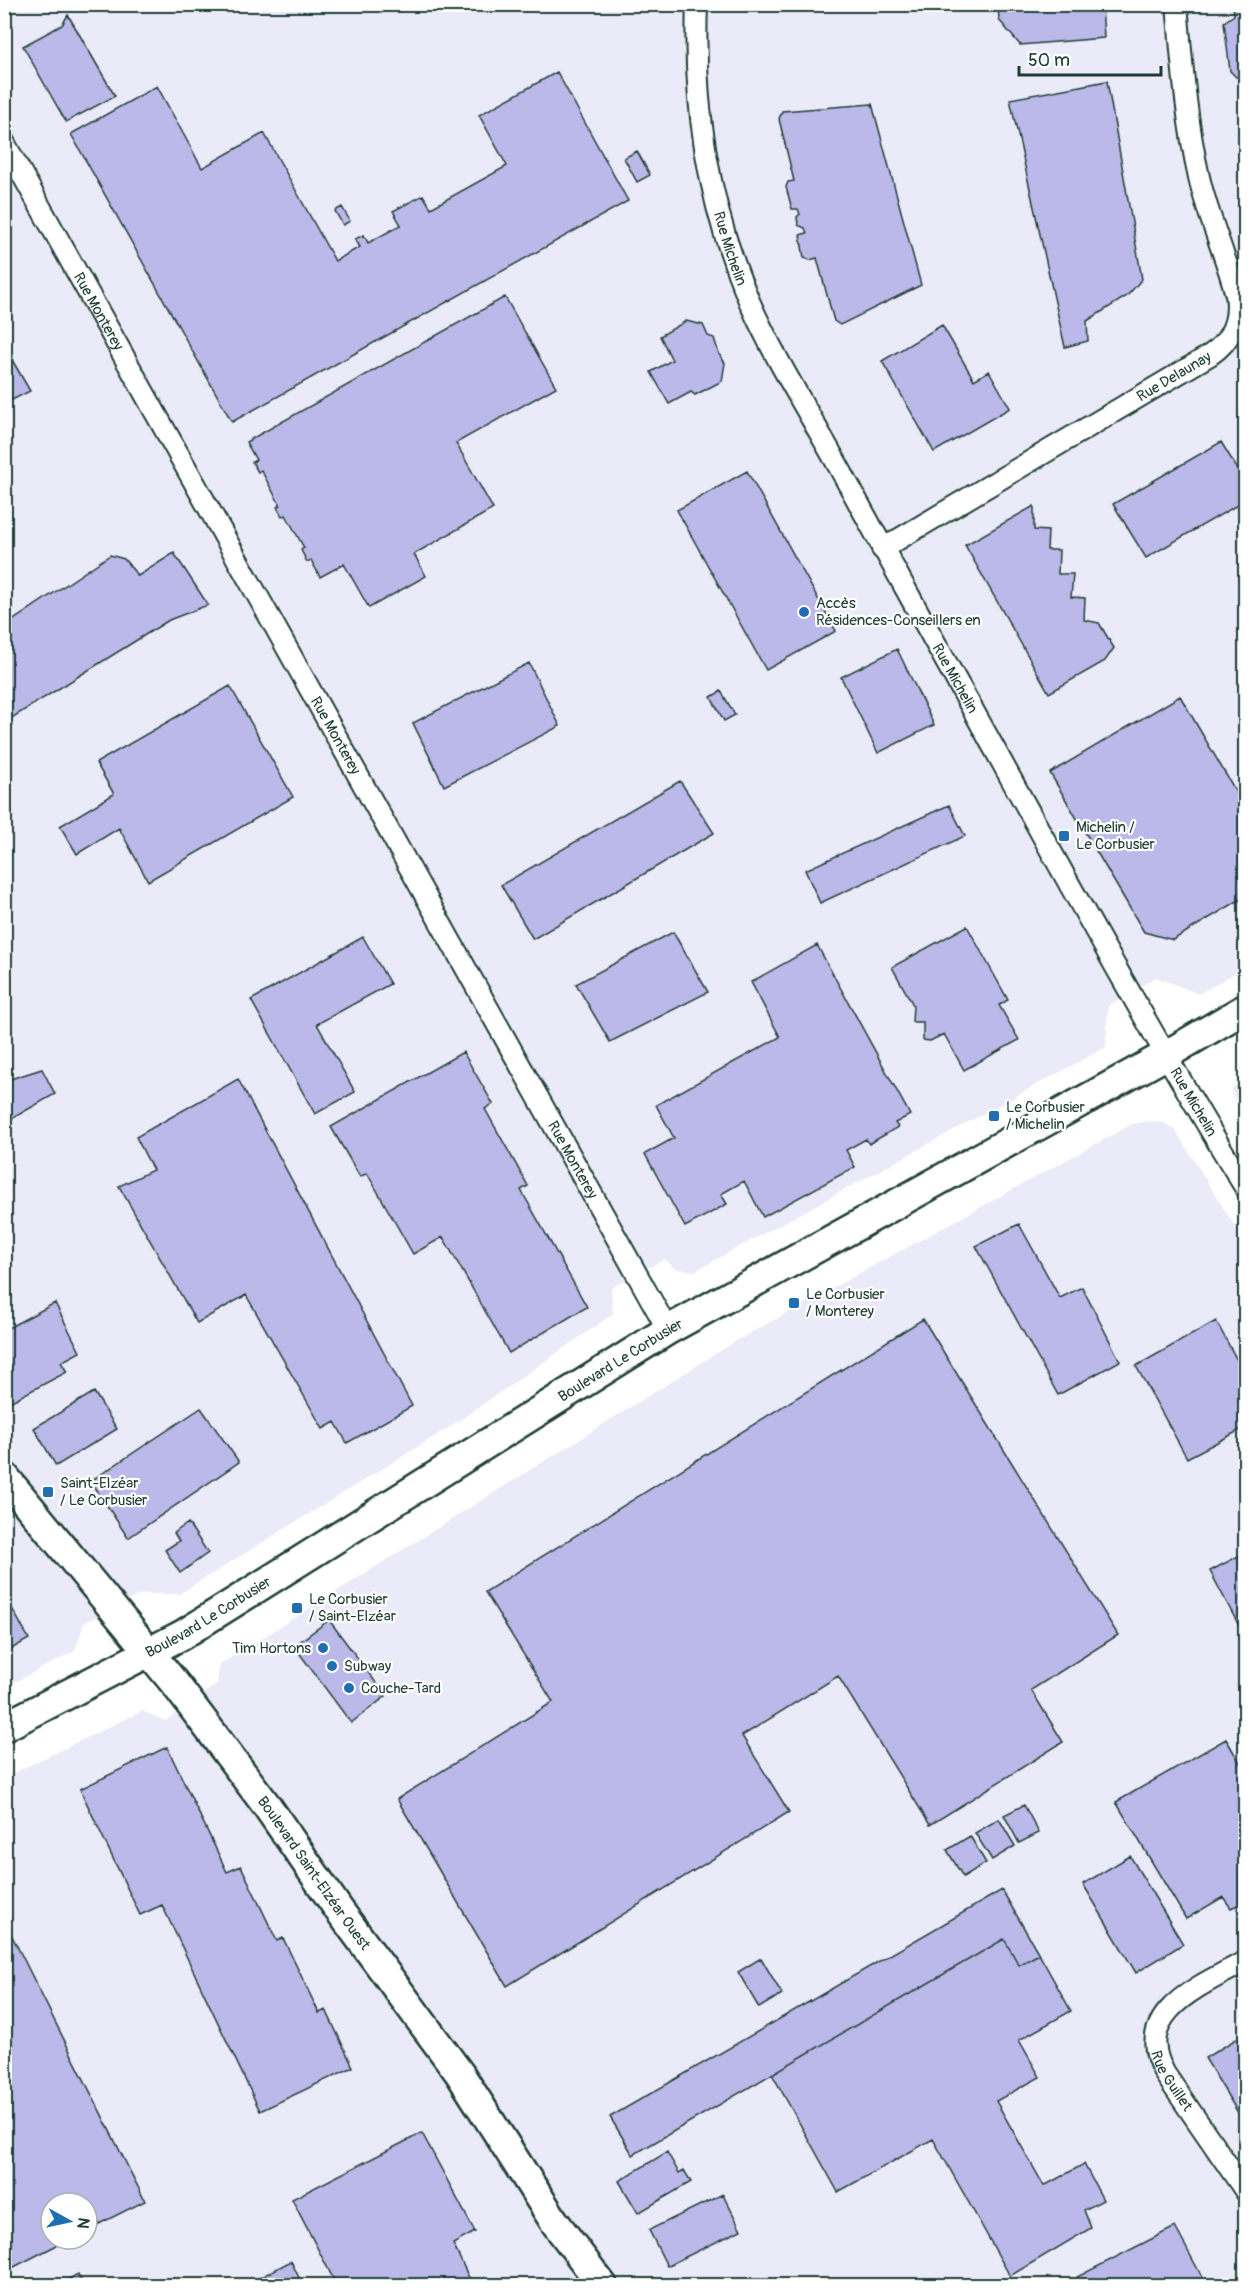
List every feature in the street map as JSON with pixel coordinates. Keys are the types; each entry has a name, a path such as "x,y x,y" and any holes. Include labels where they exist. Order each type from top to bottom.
{"street":[{"name":"Rue Michelin","path":"697,4 697,64 703,132 714,191 734,258 764,332 882,549 1166,1055 1245,1189"},
{"name":"Rue Delaunay","path":"882,549 1210,356 1222,346 1231,333 1238,311 1236,295 1205,200 1191,139 1184,92 1177,4"},
{"name":"Rue Monterey","path":"4,142 668,1330"},
{"name":"Boulevard Le Corbusier","path":"4,1727 182,1635 668,1330 1166,1055 1245,1008"},
{"name":"Boulevard Saint-Elzéar Ouest","path":"4,1476 149,1652 267,1806 339,1910 438,2043 555,2221 603,2286"},
{"name":"Rue Guillet","path":"1245,1961 1171,2006 1159,2024 1156,2046 1158,2061 1165,2074 1245,2192"}],"shaded area":[{"path":"5,5 1245,5 1245,967 1199,994 1156,977 1108,1006 1106,1047 695,1271 675,1269 665,1259 611,1288 613,1314 450,1427 179,1594 141,1594 84,1623 75,1651 5,1687"},
{"path":"1245,1075 1245,1116 1231,1091"},
{"path":"1150,1121 1164,1123 1176,1131 1245,1243 1245,2285 5,2286 5,1777 142,1711 165,1721 217,1684 219,1665 736,1341 1132,1124"}],"building":[{"path":"998,4 1102,4 1104,38 1020,45 999,20"},
{"path":"1233,4 1246,4 1246,76 1236,77 1230,71 1224,22 1234,15"},
{"path":"68,15 115,96 66,122 23,46 62,25"},
{"path":"557,72 628,201 232,422 71,134 157,86 202,168 264,133 335,261 360,247 355,239 364,235 368,243 401,225 393,211 423,195 431,208 507,166 479,115"},
{"path":"1107,81 1142,279 1127,296 1087,321 1088,341 1065,347 1010,99"},
{"path":"872,104 921,285 840,325 834,321 817,258 810,260 804,258 800,235 807,233 805,228 798,225 797,217 800,214 798,209 792,209 786,187 788,182 794,181 779,119 782,111"},
{"path":"637,151 650,175 637,182 624,158"},
{"path":"342,207 350,221 343,225 335,211"},
{"path":"505,297 556,387 456,443 493,509 414,554 426,576 369,608 344,564 320,577 311,560 307,562 301,550 304,548 286,515 282,516 277,507 280,505 261,470 258,472 252,462 256,460 246,442"},
{"path":"686,321 703,325 708,336 714,338 719,354 725,363 722,381 695,395 691,392 669,404 651,372 672,360 660,336"},
{"path":"942,325 974,380 989,371 1010,408 934,452 882,361"},
{"path":"4,346 30,391 4,404"},
{"path":"1221,442 1246,483 1246,500 1146,558 1113,504"},
{"path":"747,471 836,631 766,670 677,510"},
{"path":"1034,506 1034,530 1048,531 1047,550 1059,550 1058,574 1073,574 1071,597 1085,598 1084,620 1099,623 1114,648 1105,661 1049,693 965,545"},
{"path":"174,553 208,605 169,620 10,719 4,710 4,619 9,623 110,555 124,559 138,576"},
{"path":"897,649 934,725 878,753 841,677"},
{"path":"529,663 560,726 444,786 413,723"},
{"path":"230,686 293,797 148,881 119,828 77,854 60,826 114,794 96,763"},
{"path":"721,691 735,715 724,721 711,697"},
{"path":"1180,696 1246,809 1246,896 1173,940 1144,932 1050,773"},
{"path":"680,781 714,833 533,939 501,885"},
{"path":"949,805 965,836 820,903 805,870"},
{"path":"967,926 1008,1000 999,1005 1019,1040 964,1070 944,1034 930,1041 923,1040 923,1022 912,1022 913,1005 892,967"},
{"path":"673,932 708,992 610,1042 576,984"},
{"path":"363,937 390,984 317,1024 355,1092 315,1114 251,1000"},
{"path":"817,945 910,1115 895,1123 898,1127 869,1144 866,1139 846,1150 855,1167 763,1217 744,1181 721,1194 727,1204 685,1227 645,1154 674,1138 656,1105 780,1037 751,982"},
{"path":"463,1052 493,1104 485,1109 528,1186 521,1190 587,1307 509,1353 443,1237 413,1254 367,1173 360,1177 331,1127"},
{"path":"42,1069 55,1094 4,1123 4,1081"},
{"path":"238,1079 412,1406 347,1443 335,1422 323,1429 246,1295 197,1323 119,1186 153,1170 136,1137"},
{"path":"1019,1224 1060,1298 1082,1287 1120,1361 1058,1395 976,1246"},
{"path":"55,1303 80,1352 61,1362 67,1372 4,1405 4,1330"},
{"path":"923,1319 1118,1635 1031,1690 1063,1742 930,1825 838,1676 742,1736 789,1812 507,1986 397,1799 553,1702 485,1592"},
{"path":"1216,1321 1237,1360 1246,1356 1246,1427 1187,1458 1136,1366"},
{"path":"94,1392 117,1429 56,1466 34,1428"},
{"path":"201,1408 239,1462 128,1538 91,1481"},
{"path":"188,1523 208,1553 180,1573 165,1550 179,1541 174,1533"},
{"path":"1246,1552 1246,1639 1210,1571"},
{"path":"4,1594 29,1639 4,1653"},
{"path":"329,1620 386,1696 351,1723 294,1646"},
{"path":"1226,1739 1246,1773 1246,1814 1237,1819 1246,1834 1246,1864 1243,1866 1246,1871 1246,1901 1231,1908 1223,1897 1186,1919 1116,1802"},
{"path":"167,1747 227,1872 241,1866 277,1941 283,1938 319,2013 326,2010 353,2067 260,2111 162,1905 140,1915 80,1789"},
{"path":"1024,1805 1039,1833 1019,1843 1004,1815"},
{"path":"999,1819 1015,1846 992,1860 975,1833"},
{"path":"970,1836 986,1863 963,1877 947,1850"},
{"path":"1130,1856 1183,1944 1136,1973 1083,1884"},
{"path":"1002,1890 1039,1954 1019,1965 1004,1939 633,2155 610,2117"},
{"path":"4,1920 145,2201 99,2224 99,2191 39,2191 39,2251 45,2251 4,2272"},
{"path":"1004,1939 1019,1965 1039,1954 1071,2011 1019,2040 1040,2077 996,2101 1044,2186 1084,2164 1103,2200 1084,2210 1091,2228 1010,2276 933,2139 838,2192 772,2074"},
{"path":"761,1958 782,1994 759,2008 738,1972"},
{"path":"1246,2033 1246,2126 1205,2058"},
{"path":"422,2133 475,2232 453,2244 473,2286 337,2286 292,2199"},
{"path":"667,2152 679,2173 684,2170 691,2182 638,2213 619,2181"},
{"path":"723,2194 741,2230 667,2266 649,2230"},
{"path":"1175,2227 1207,2286 1081,2286 1077,2277"},
{"path":"291,2261 303,2286 244,2286"},
{"path":"78,2274 84,2286 56,2286"}],"place":[{"name":"Accès Résidences-Conseillers en","path":"804,612"},
{"name":"Michelin / Le Corbusier","path":"1064,836"},
{"name":"Le Corbusier / Michelin","path":"994,1116"},
{"name":"Le Corbusier / Monterey","path":"794,1303"},
{"name":"Saint-Elzéar / Le Corbusier","path":"48,1492"},
{"name":"Le Corbusier / Saint-Elzéar","path":"297,1608"},
{"name":"Tim Hortons","path":"323,1648"},
{"name":"Subway","path":"332,1666"},
{"name":"Couche-Tard","path":"349,1688"}]}
